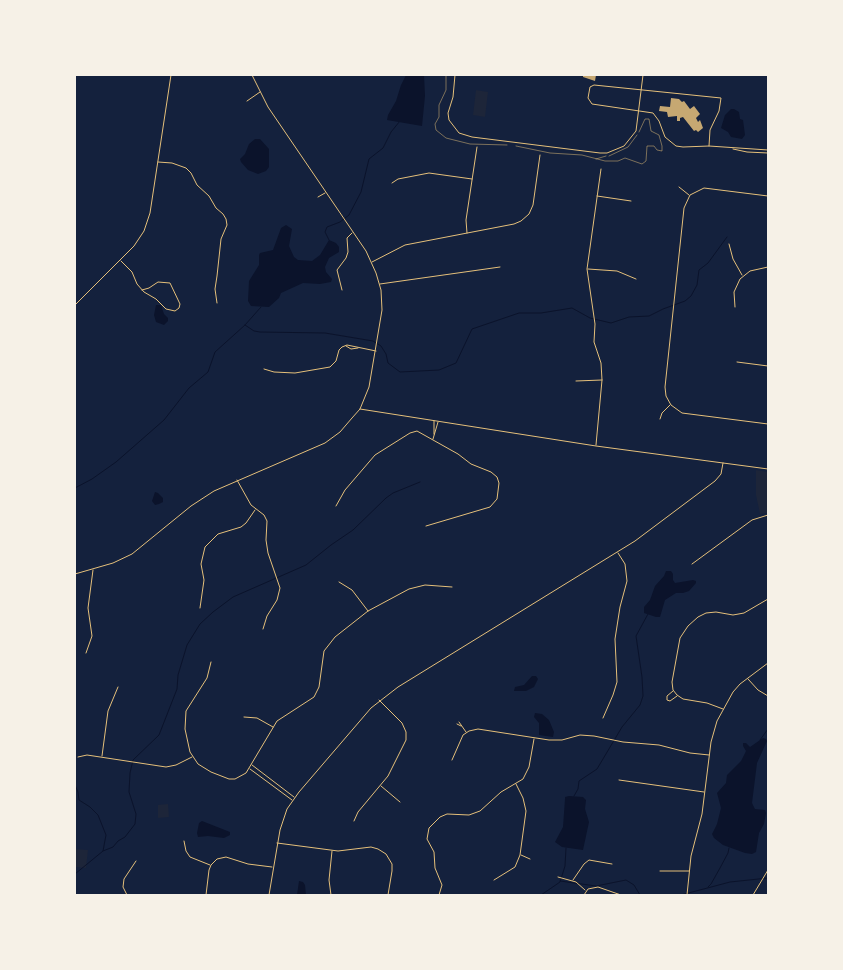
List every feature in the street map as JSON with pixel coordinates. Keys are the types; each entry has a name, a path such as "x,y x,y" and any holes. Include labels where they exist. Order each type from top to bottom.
{"street":[{"path":"75,306 138,242 146,225 150,212 171,75"},
{"path":"75,574 118,561 132,554 191,506 214,491 325,443 344,428 360,409 369,386 382,310 380,284 372,262 260,92 252,75"},
{"path":"455,75 453,97 448,112 449,120 458,133 472,137 607,153 624,146 636,131 643,75"},
{"path":"709,146 710,130 719,111 721,98 594,85 590,87 588,98 592,104 648,111 656,115 665,137 676,146 683,148 709,146 768,150"},
{"path":"247,101 260,92"},
{"path":"467,233 466,220 477,147"},
{"path":"730,148 747,152 768,153"},
{"path":"372,262 405,245 514,224 526,217 533,205 540,155"},
{"path":"158,162 172,163 186,168 197,185 209,196 226,219 227,225 221,238 216,276 217,303"},
{"path":"596,446 602,380 601,364 594,342 594,324 587,269 601,169"},
{"path":"392,183 398,179 429,173 472,179"},
{"path":"679,187 690,195"},
{"path":"768,196 711,188 699,190 690,195 684,208 665,386 666,396 671,404 682,413 768,424"},
{"path":"318,197 326,193"},
{"path":"597,196 631,201"},
{"path":"342,290 338,270 348,252 347,238 353,233"},
{"path":"729,244 735,265 742,275"},
{"path":"120,260 132,272 136,284 142,290 144,292 171,311 175,311 180,304 170,283 158,282 142,290"},
{"path":"380,284 500,266"},
{"path":"735,307 735,288 742,275 768,267"},
{"path":"587,269 617,271 636,279"},
{"path":"149,288 149,295"},
{"path":"264,369 274,372 295,373 330,367 336,361 339,350 345,346 351,349 358,348 376,351"},
{"path":"737,362 768,366"},
{"path":"576,381 602,380"},
{"path":"660,418 662,413 671,404"},
{"path":"360,409 596,446 768,469"},
{"path":"434,421 434,435"},
{"path":"433,440 438,422"},
{"path":"336,506 345,490 378,452 414,431 420,432 458,454 471,464 491,472 497,477 499,486 497,499 490,508 426,526"},
{"path":"269,895 283,818 292,800 362,717 379,700 618,553 652,530 715,481 721,474 723,462"},
{"path":"237,480 248,500 256,510 264,515 267,521 266,540 268,553 280,588 277,600 270,609 262,629"},
{"path":"200,608 204,580 201,564 205,547 218,534 241,527 256,510"},
{"path":"692,564 752,520 768,515"},
{"path":"603,718 613,695 616,682 615,639 620,607 628,578 625,564 618,553"},
{"path":"86,654 92,636 88,608 92,569"},
{"path":"338,582 352,590 368,612"},
{"path":"211,662 207,678 189,706 185,716 185,729 189,747 193,756 206,770 229,779 241,777 250,768 273,727 282,717 314,697 319,687 323,656 327,645 334,637 368,612 415,586 452,587"},
{"path":"723,709 707,703 683,699 673,690 672,682 680,638 688,626 698,617 716,612 739,614 753,609 768,599"},
{"path":"687,895 689,872 705,792 714,731 723,709 733,692 768,663"},
{"path":"748,678 758,690 768,696"},
{"path":"102,758 108,711 118,687"},
{"path":"673,690 667,696 667,700 670,701 677,695"},
{"path":"354,821 358,812 392,770 406,736 402,723 379,700"},
{"path":"244,717 257,718 273,727"},
{"path":"458,723 466,732"},
{"path":"452,760 466,732 478,729 556,740 580,735 594,736 623,742 659,745 690,753 709,755"},
{"path":"439,895 442,887 441,882 435,868 434,852 427,837 430,826 449,813 467,815 478,813 501,792 516,784 528,771 534,738"},
{"path":"78,757 87,755 166,767 176,765 193,756"},
{"path":"252,765 294,797"},
{"path":"250,768 292,800"},
{"path":"619,780 705,792"},
{"path":"494,880 515,867 520,855 526,811 523,798 516,784"},
{"path":"380,786 400,802"},
{"path":"184,841 190,858 211,866"},
{"path":"277,843 344,851 372,848 382,851 389,858 392,867 388,895"},
{"path":"331,895 329,880 332,850"},
{"path":"520,855 530,859"},
{"path":"206,895 211,866 217,859 226,857 248,864 273,867"},
{"path":"573,880 589,860 612,864"},
{"path":"126,895 124,879 136,861"},
{"path":"753,895 768,870"},
{"path":"660,871 689,872"},
{"path":"558,877 573,880 586,891"},
{"path":"584,895 586,891 598,888 621,895"}],"path":[{"path":"446,75 446,90 439,105 439,117 435,124 436,130 446,138 470,144 511,145 530,150 582,155 596,159 612,162 625,158 642,164 646,161 648,146 654,146 657,150 662,150 659,135 651,130 648,119 645,119 639,132 628,147 616,154 596,159"}],"shaded area":[{"path":"406,75 424,75 425,96 422,126 387,120"},
{"path":"476,90 488,92 485,117 473,115"},
{"path":"731,109 739,112 740,119 743,120 745,135 742,139 731,137 728,132 721,128 725,115"},
{"path":"255,139 260,139 269,149 269,167 266,171 258,174 248,170 240,159 245,154 249,144"},
{"path":"286,225 292,229 289,246 294,257 298,260 312,261 320,255 329,240 336,243 339,247 339,252 329,258 325,267 326,272 332,279 331,282 320,284 303,283 281,293 279,298 269,307 251,306 248,301 249,281 259,265 259,255 260,253 273,250 281,228"},
{"path":"156,305 161,305 164,314 168,318 164,325 156,322 154,315"},
{"path":"756,470 768,472 768,513 760,514 756,495"},
{"path":"155,492 163,498 163,502 155,505 152,501"},
{"path":"666,571 671,571 675,583 693,580 696,583 689,591 676,593 665,600 660,617 644,613 644,607 650,600 655,586"},
{"path":"532,676 536,676 538,679 534,687 526,691 514,691 515,687 524,685"},
{"path":"535,713 542,714 549,720 554,732 553,737 539,735 539,723 534,717"},
{"path":"763,738 767,741 757,763 752,803 755,809 765,810 766,813 764,824 759,833 756,852 752,854 723,845 712,834 721,808 717,793 726,783 727,775 741,761 746,751 743,743 750,747"},
{"path":"565,797 583,797 586,800 585,809 589,822 583,850 562,847 555,842 563,827"},
{"path":"168,804 169,817 158,818 158,805"},
{"path":"202,821 230,832 230,835 224,838 198,837 199,823"},
{"path":"75,849 88,850 86,868 75,867"},
{"path":"299,881 305,885 306,895 297,895"}],"building":[{"path":"583,75 596,75 595,81 583,77"},
{"path":"671,98 684,101 690,109 694,106 700,114 696,118 698,122 700,120 703,128 698,132 694,131 683,117 680,118 680,121 677,121 677,116 668,117 667,112 659,111 660,106 670,107"}],"waterway":[{"path":"329,240 325,232 327,227 340,222 349,215 361,192 369,159 383,148 391,132 400,121"},
{"path":"245,325 254,331 260,332 325,333 373,341 381,346 386,354 388,363 400,372 439,370 456,363 472,329 519,313 541,313 572,308 590,318 611,323 629,317 649,316 685,301 691,296 697,285 699,270 708,263 727,237"},
{"path":"75,488 92,479 116,462 164,420 189,388 208,372 215,352 245,325 261,307"},
{"path":"103,851 113,847 125,837 135,824 136,814 129,792 133,760 159,735 177,689 178,675 187,645 200,624 233,597 306,565 353,530 386,498 393,493 420,482"},
{"path":"574,796 578,789 579,781 597,769 622,727 640,705 643,696 642,677 636,636 648,614"},
{"path":"760,740 768,729"},
{"path":"75,785 79,800 98,815 106,835 103,851 75,874"},
{"path":"541,895 560,882 565,866 566,848"},
{"path":"708,887 720,868 729,848"},
{"path":"681,895 730,882 768,878"},
{"path":"560,881 596,886 626,880 634,885 640,895"}]}
